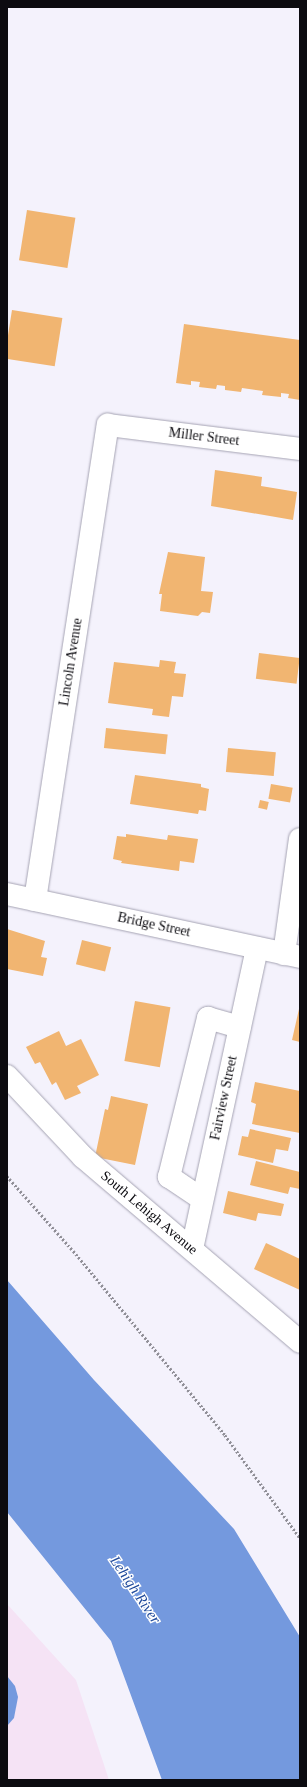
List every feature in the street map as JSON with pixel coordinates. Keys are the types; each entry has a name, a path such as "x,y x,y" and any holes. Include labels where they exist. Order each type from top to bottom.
{"street":[{"name":"Miller Street","path":"108,425 300,449"},
{"name":"Lincoln Avenue","path":"35,900 108,425"},
{"path":"292,955 300,839"},
{"name":"Bridge Street","path":"7,894 292,955"},
{"name":"Fairview Street","path":"192,1249 257,948"},
{"path":"202,1199 169,1177 208,1018 240,1027"},
{"name":"South Lehigh Avenue","path":"7,1076 83,1157 300,1342"}],"path":[{"path":"7,1176 76,1254 225,1435 300,1538"}],"shaded area":[{"path":"7,1604 76,1680 109,1780 7,1780"}],"water":[{"name":"Lehigh River","path":"7,1280 94,1380 234,1529 300,1637 300,1780 162,1780 111,1641 7,1512"},
{"path":"7,1676 15,1686 18,1697 14,1718 7,1726"}],"building":[{"path":"27,210 75,218 67,268 19,260"},
{"path":"12,310 62,318 55,366 7,359 7,342"},
{"path":"184,324 300,340 300,400 288,398 289,394 281,393 281,397 262,395 263,391 242,388 241,392 225,390 225,386 217,385 216,389 199,387 200,382 191,381 191,385 176,383"},
{"path":"215,470 262,477 261,486 297,492 293,520 211,506"},
{"path":"168,552 205,557 201,591 213,592 210,613 202,612 198,616 160,611 162,594 159,594"},
{"path":"259,653 300,658 297,684 256,679"},
{"path":"160,660 176,662 174,673 186,674 183,697 172,696 169,717 152,715 153,709 108,703 114,662 159,667"},
{"path":"106,728 168,734 166,754 104,748"},
{"path":"228,748 276,752 274,776 226,772"},
{"path":"135,775 201,784 201,787 209,789 206,811 199,810 198,814 130,804"},
{"path":"271,784 293,788 290,803 268,799"},
{"path":"260,800 269,802 267,810 258,808"},
{"path":"126,834 167,840 168,835 198,839 194,863 180,861 179,871 121,863 122,861 113,859 117,836 126,837"},
{"path":"7,929 45,941 41,957 47,958 43,976 7,969"},
{"path":"82,940 111,947 105,972 76,964"},
{"path":"135,1001 170,1007 160,1067 124,1061"},
{"path":"300,1009 300,1042 292,1040"},
{"path":"59,1031 66,1046 81,1039 99,1075 77,1086 81,1093 65,1100 56,1082 52,1085 40,1062 35,1064 26,1047"},
{"path":"255,1082 300,1091 300,1133 252,1124 256,1104 251,1102"},
{"path":"111,1096 148,1104 135,1165 95,1157 105,1109 108,1110"},
{"path":"250,1129 291,1138 288,1151 276,1149 273,1163 238,1155 242,1136 248,1137"},
{"path":"256,1161 300,1172 300,1189 290,1187 288,1194 250,1185"},
{"path":"228,1191 284,1204 281,1216 258,1213 256,1221 223,1213"},
{"path":"266,1243 300,1259 300,1290 254,1269"}]}
